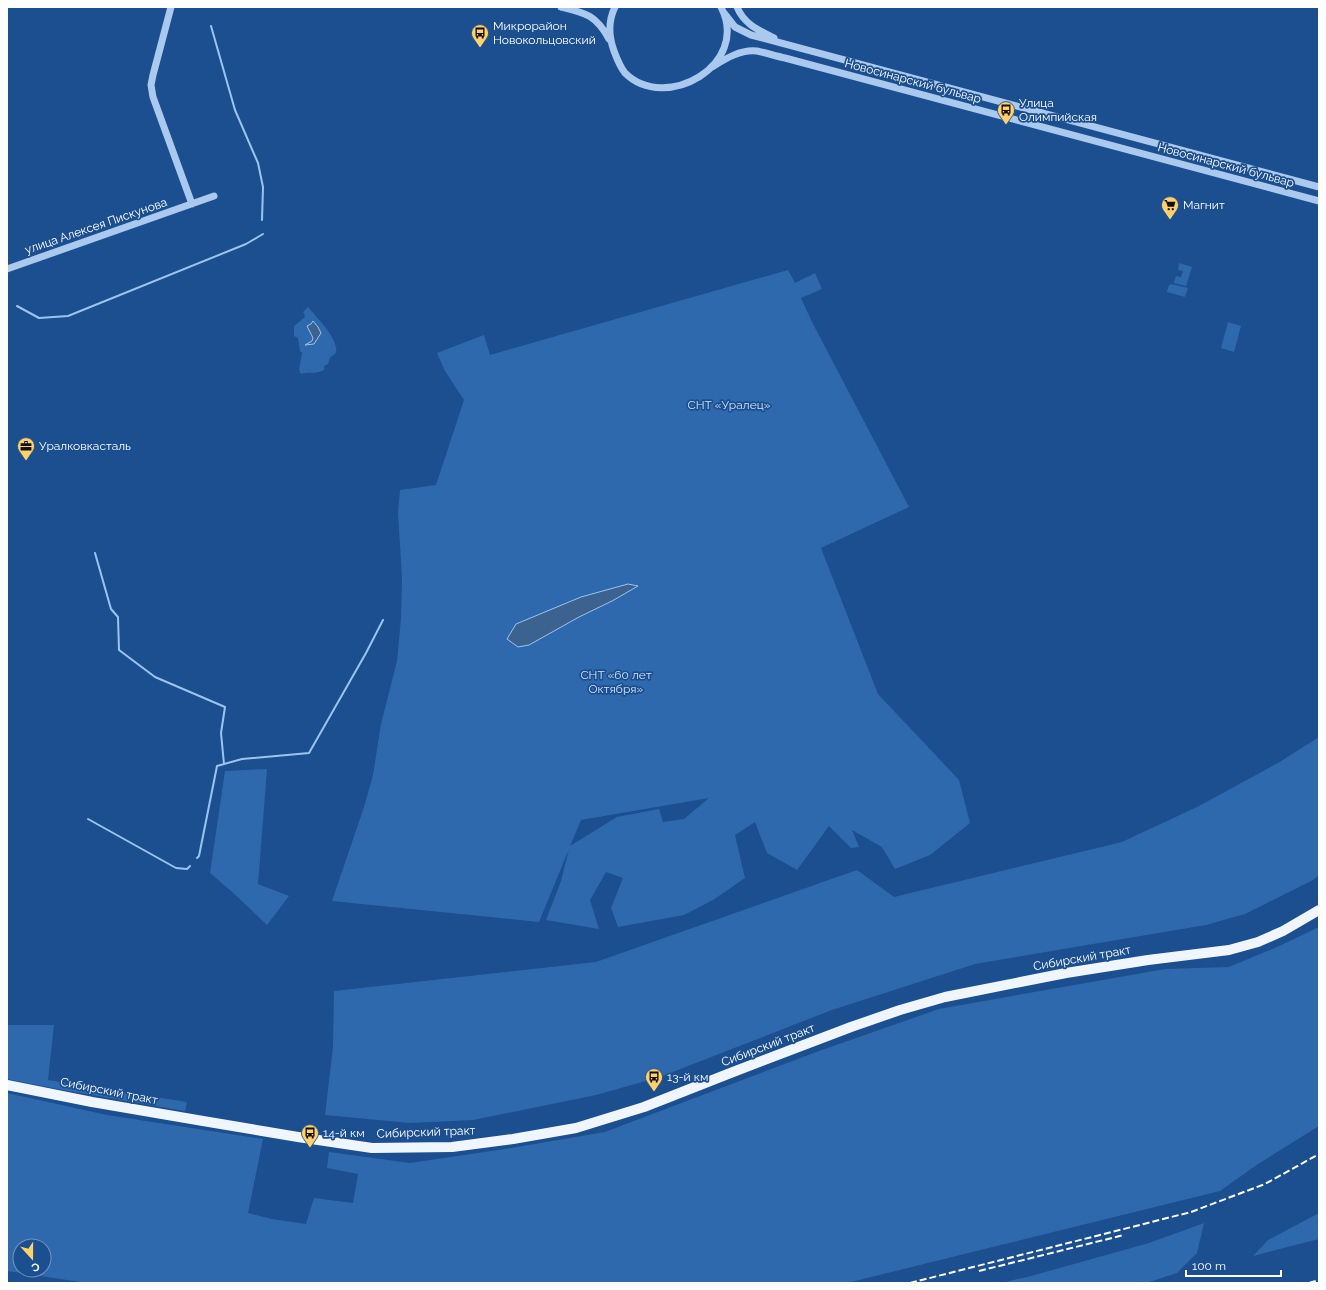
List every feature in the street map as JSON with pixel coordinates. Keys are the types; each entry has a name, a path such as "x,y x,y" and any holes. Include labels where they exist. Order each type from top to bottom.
{"main road":[{"name":"Сибирский тракт","path":"7,1085 92,1102 372,1148 452,1147 513,1139 576,1128 644,1107 900,1010 945,997 1066,973 1148,960 1229,950 1258,942 1283,931 1319,910"}],"street":[{"path":"171,7 152,75 153,97 192,204"},
{"path":"561,7 584,12 595,19 604,28 611,42 617,60 624,72 637,82 646,86 668,87 691,82 712,67 720,56 725,48 727,39 723,10"},
{"path":"611,42 611,19 615,7"},
{"path":"737,7 742,17 752,26 782,44"},
{"name":"Новосинарский бульвар","path":"723,10 732,24 744,32 782,44 1319,187"},
{"name":"Новосинарский бульвар","path":"712,67 733,55 756,51 1319,201"},
{"name":"улица Алексея Пискунова","path":"7,269 214,196"}],"green space":[{"path":"1179,263 1192,267 1186,286 1174,283 1176,276 1181,277 1183,271 1178,270"},
{"path":"788,270 795,283 815,273 822,289 801,298 812,322 909,507 821,548 878,694 959,780 970,823 930,855 895,869 882,847 852,830 859,847 851,848 829,826 797,870 767,853 755,822 735,835 745,878 713,900 684,915 618,927 611,908 623,878 606,872 590,900 599,929 546,920 561,881 569,849 539,922 332,901 364,807 373,775 381,724 397,661 401,618 402,578 398,513 400,490 436,485 464,400 445,371 437,353 484,335 490,355","holes":["709,798 684,819 663,822 659,809 617,817 570,846 581,820"]},
{"path":"1171,284 1188,288 1185,297 1167,292 1169,285"},
{"path":"308,307 331,335 336,347 336,352 330,358 328,364 324,366 324,370 301,374 299,370 302,353 300,351 298,338 294,336 294,326 305,317 303,312"},
{"path":"1228,322 1241,326 1234,352 1221,348"},
{"path":"1319,737 1319,875 1313,880 1245,914 1206,925 975,964 832,1010 660,1077 596,1095 473,1120 410,1123 325,1115 333,1047 334,991 596,962 857,870 894,897 1122,842 1199,806 1278,763"},
{"path":"267,769 258,884 289,896 267,925 210,873 225,771"},
{"path":"1319,927 1319,1126 1258,1164 1220,1191 847,1283 87,1283 52,1278 52,1238 12,1238 12,1272 7,1271 7,1093 107,1115 263,1139 248,1213 272,1219 306,1224 314,1198 353,1203 358,1174 327,1168 329,1152 410,1163 605,1132 819,1051 939,1009 1165,969 1229,967 1277,947"},
{"path":"7,1025 54,1025 48,1080 187,1102 185,1111 7,1079"},
{"path":"1319,1213 1319,1239 1253,1256 1268,1240"},
{"path":"1204,1223 1197,1253 1177,1273 1146,1283 1001,1283 1149,1243"}],"shaded area":[{"path":"313,321 321,333 314,344 305,345 312,341 313,338 307,326"},
{"path":"628,584 638,586 529,645 518,647 507,639 516,624 581,597"}],"waterway":[{"path":"211,26 235,110 258,163 263,187 262,220"},
{"path":"17,306 39,318 68,316 246,244 263,234"},
{"path":"95,553 111,609 118,617 119,650 155,677 225,707 221,733 224,764"},
{"path":"197,858 199,856 217,766 242,759 309,753 383,620"},
{"path":"88,819 176,868 187,869 190,866"}],"railway":[{"path":"910,1283 1191,1212 1265,1184 1319,1154"},
{"path":"979,1271 1124,1235"},
{"path":"1309,1283 1319,1280"}],"place":[{"name":"Микрорайон Новокольцовский","path":"480,48"},
{"name":"Улица Олимпийская","path":"1006,125"},
{"name":"Магнит","path":"1170,220"},
{"name":"Уралковкасталь","path":"26,461"},
{"name":"13-й км","path":"654,1092"},
{"name":"14-й км","path":"310,1148"}],"park label":[{"name":"СНТ «Уралец»","path":"729,405"},
{"name":"СНТ «60 лет Октября»","path":"616,682"}]}
